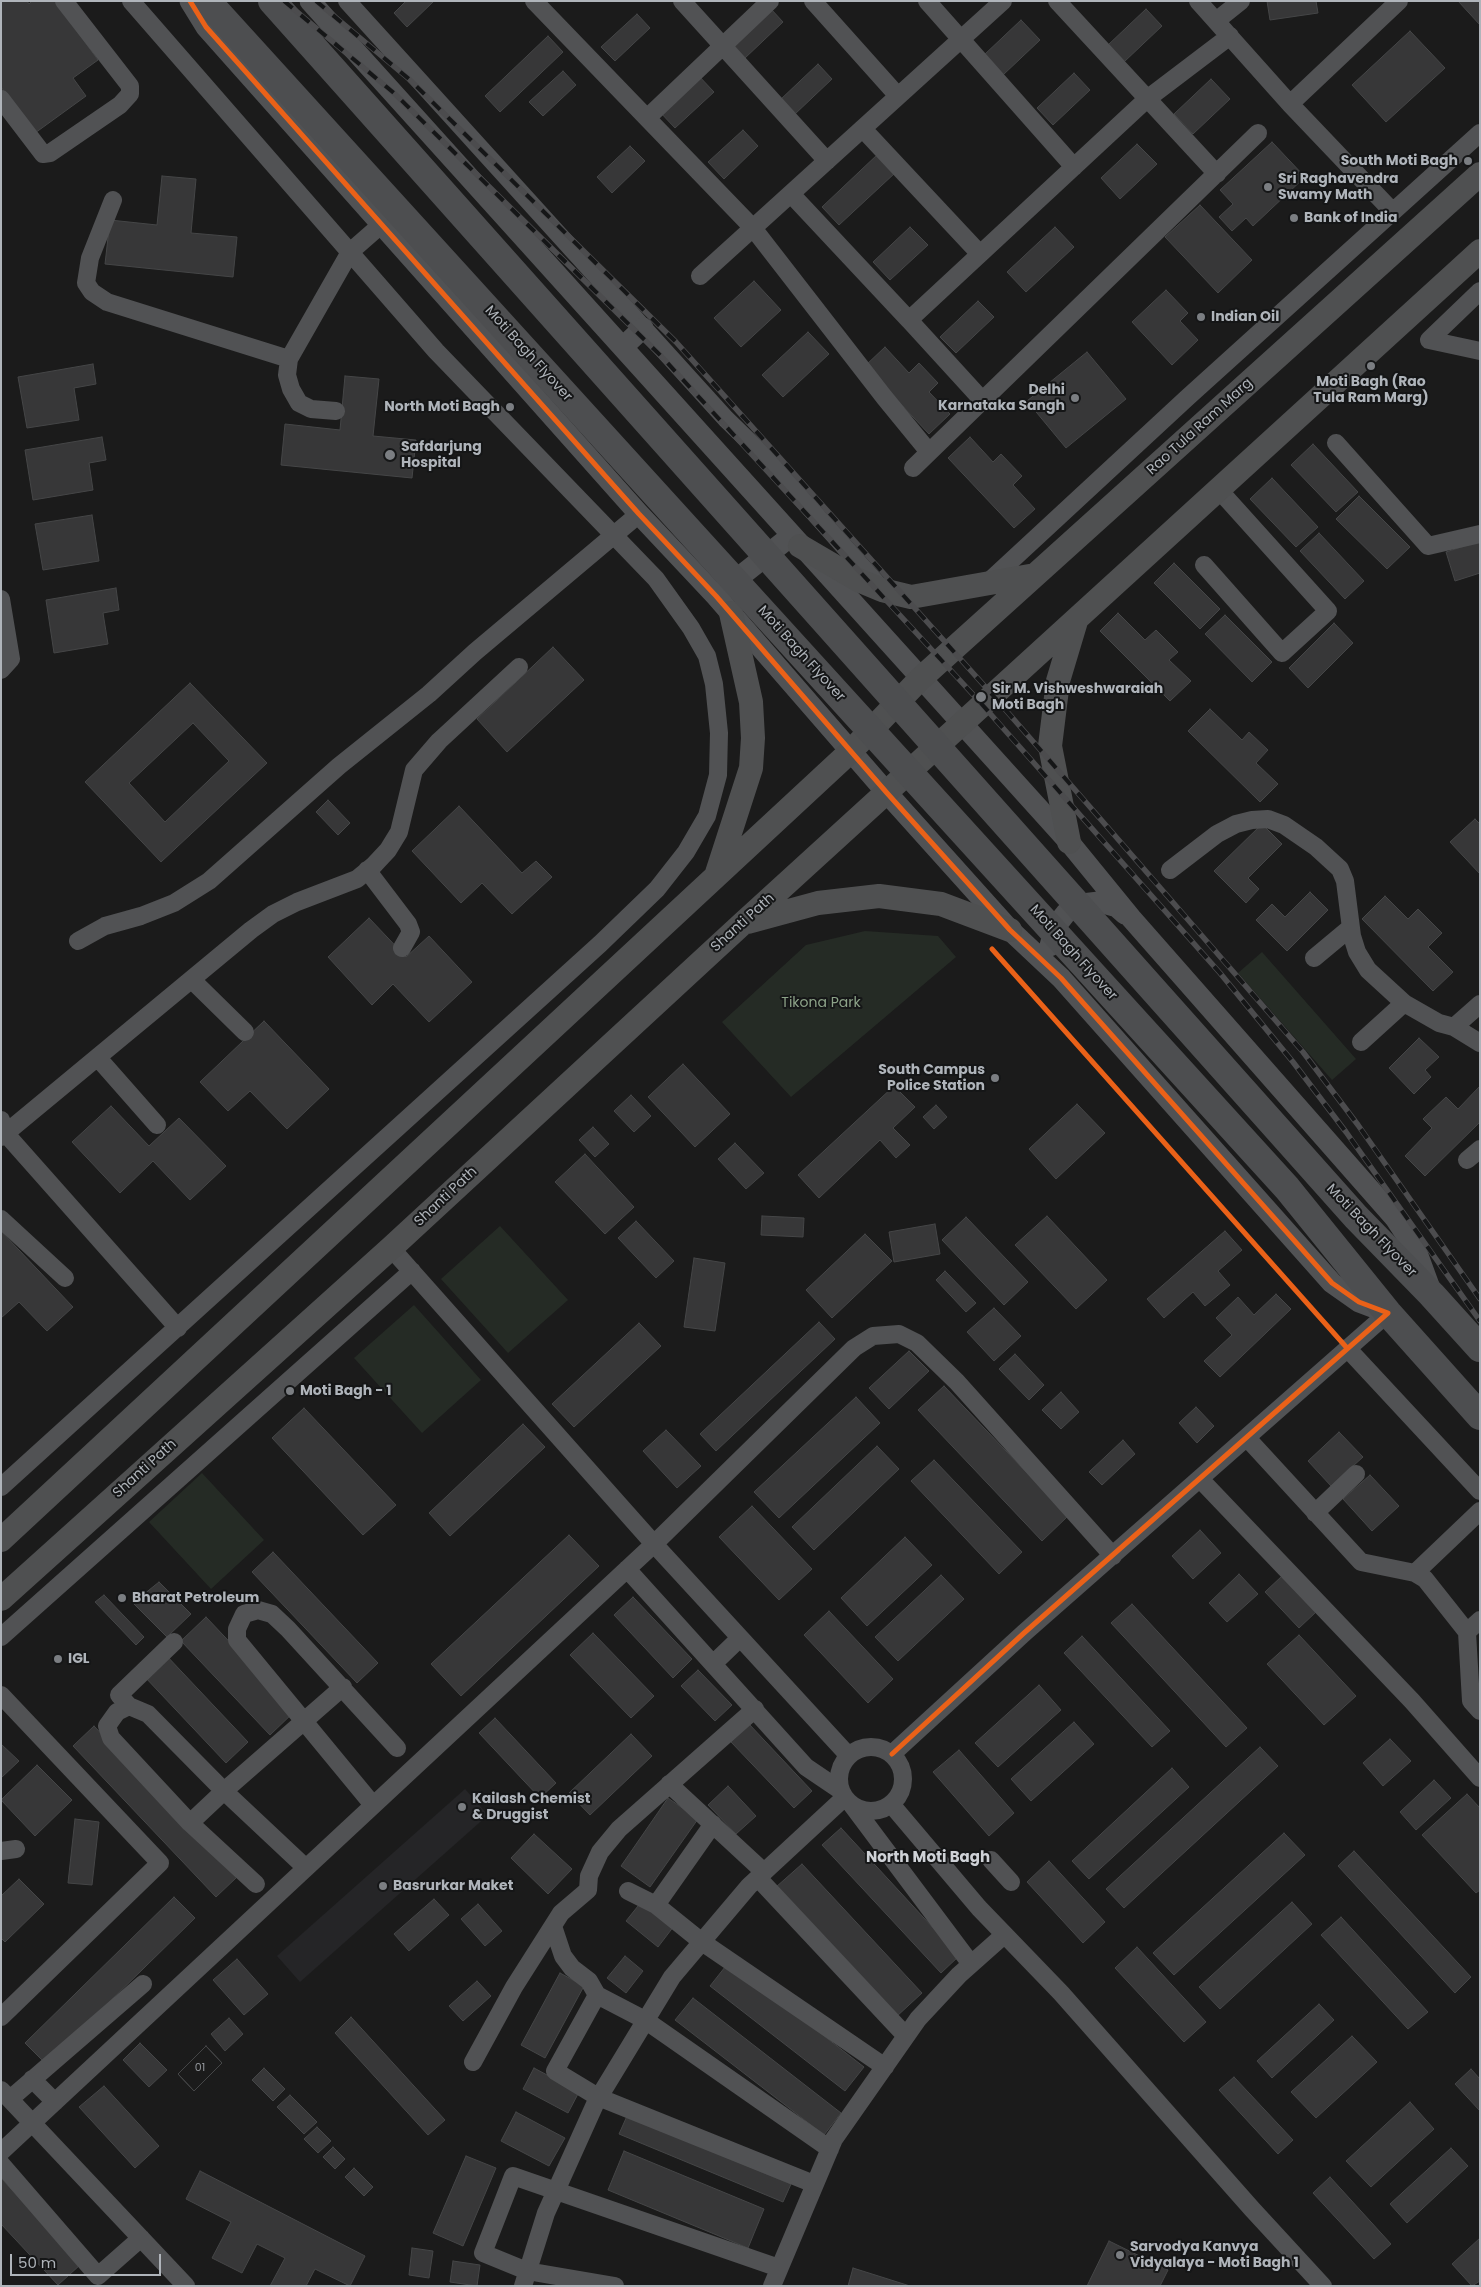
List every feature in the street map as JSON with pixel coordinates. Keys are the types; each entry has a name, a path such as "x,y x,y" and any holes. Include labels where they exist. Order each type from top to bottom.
{"main road":[{"name":"Moti Bagh Flyover","path":"207,1 1288,1188 1388,1313 1480,1416"},
{"name":"Moti Bagh Flyover","path":"272,1 1356,1217 1432,1295 1480,1348"},
{"name":"Rao Tula Ram Marg","path":"852,750 920,678 1480,174"},
{"path":"964,724 1480,252"},
{"path":"796,541 858,580 882,590 911,597 985,586 1036,575"},
{"path":"716,874 750,768 753,738 751,702 731,613"},
{"path":"1069,842 1050,746 1058,681 1076,621"},
{"name":"Shanti Path","path":"1,1599 391,1248 742,924 964,724"},
{"path":"1,1540 716,874 852,750"},
{"path":"742,924 818,903 879,896 941,904 1010,930"}],"street":[{"path":"1,99 43,154 50,153 120,105 130,94 130,86 64,1"},
{"path":"1,1487 614,931 657,889 686,852 707,816 718,775 719,733 714,684 707,656 691,628 656,579 436,350 131,1"},
{"path":"190,1 206,27 639,514 716,596 852,750 887,793 1010,930 1061,978 1332,1283 1359,1302 1388,1313 1200,1478 892,1754"},
{"path":"310,1 1069,842 1131,918 1394,1218 1416,1250 1432,1295"},
{"path":"347,1 726,419 763,455 882,590"},
{"path":"534,1 753,228 929,452"},
{"path":"682,1 827,161"},
{"path":"647,118 770,1"},
{"path":"813,1 898,96"},
{"path":"927,1 1074,167"},
{"path":"700,276 1003,1"},
{"path":"1057,1 1216,174"},
{"path":"1198,1 1290,104 1392,211"},
{"path":"1216,21 1241,1"},
{"path":"1290,104 1400,1"},
{"path":"909,320 1147,99 1230,36"},
{"path":"863,129 980,254"},
{"path":"913,468 1258,133"},
{"path":"985,586 1392,211 1480,133"},
{"path":"791,194 983,401"},
{"path":"113,200 90,258 86,282 92,292 107,302 288,359"},
{"path":"336,411 311,409 299,403 291,389 287,375 288,359 350,252 382,224"},
{"path":"1480,291 1429,340 1480,351"},
{"path":"624,347 643,328"},
{"path":"1336,443 1428,546 1480,534"},
{"path":"1204,565 1282,653 1328,611 1219,490"},
{"path":"78,941 105,926 141,916 174,903 208,881 339,766 429,694 475,652 639,514"},
{"path":"716,596 796,541"},
{"path":"1,599 11,659 1,670"},
{"path":"178,1328 3,1130 98,1058 273,914 297,902 357,879 388,850 399,832 414,770 439,742 519,667"},
{"path":"1170,870 1224,831 1252,820 1268,819 1284,825 1298,834 1340,869 1345,881 1350,928 1357,952 1368,970 1404,1003 1439,1023 1454,1027 1480,1043"},
{"path":"367,870 408,924 411,932 402,948"},
{"path":"1061,978 1052,963 1050,945 1055,927 1066,913 1082,904 1100,902 1117,907 1131,918"},
{"path":"1314,958 1350,928"},
{"path":"192,980 245,1032"},
{"path":"1361,1042 1404,1003"},
{"path":"1454,1027 1480,1004"},
{"path":"98,1058 157,1125"},
{"path":"1,1218 65,1278"},
{"path":"391,1248 654,1544 848,1755"},
{"path":"1,1637 412,1271"},
{"path":"1,2152 654,1544 854,1348 872,1336 899,1334 917,1343 957,1382 1113,1556"},
{"path":"1347,1348 1480,1491"},
{"path":"1247,1438 1361,1562 1415,1573 1425,1579 1474,1626 1472,1701 1480,1711"},
{"path":"1315,1513 1356,1474"},
{"path":"1200,1478 1412,1701 1480,1778"},
{"path":"1415,1573 1480,1511"},
{"path":"627,1569 806,1766 845,1798 861,1810 872,1811 891,1804 898,1797 903,1779 900,1766 892,1754 875,1747 856,1750 848,1755 839,1771 845,1798 971,1964"},
{"path":"373,1805 237,1640 237,1629 244,1614 258,1610 272,1614 397,1748"},
{"path":"714,1663 740,1638"},
{"path":"174,1642 119,1695 129,1706 148,1714 306,1868"},
{"path":"190,1822 342,1687"},
{"path":"1,1695 160,1863 1,2017"},
{"path":"129,1706 117,1712 107,1726 111,1738 190,1822 256,1884"},
{"path":"473,2062 514,1987 552,1926 561,1913 588,1890 589,1876 600,1852 619,1829 755,1709"},
{"path":"669,1784 713,1824 761,1875 906,2036"},
{"path":"525,2278 556,2192 598,2097 672,1977 761,1875 845,1798"},
{"path":"891,1804 979,1908 1061,1993 1252,2209 1323,2286"},
{"path":"656,1905 713,1824"},
{"path":"991,1860 1011,1882"},
{"path":"628,1891 656,1905 702,1942 884,2067"},
{"path":"552,1926 563,1956 572,1968 589,1981 597,1995 645,2020 830,2149"},
{"path":"772,2286 834,2139 918,2019 971,1964 1004,1934"},
{"path":"143,1984 32,2079 5,2094 186,2286"},
{"path":"597,1995 555,2071 598,2097 814,2184"},
{"path":"32,2079 55,2102"},
{"path":"1,2164 98,2276 141,2238"},
{"path":"615,2286 525,2278 484,2253 513,2176 779,2268"}],"shaded area":[{"name":"Basrurkar Maket","path":"465,1789 488,1815 300,1982 277,1956"}],"green space":[{"name":"Tikona Park","path":"865,931 938,936 956,957 791,1097 722,1022 806,945"},
{"path":"1262,952 1356,1059 1332,1080 1238,973"},
{"path":"500,1226 568,1300 508,1353 441,1279"},
{"path":"414,1305 481,1380 422,1433 354,1358"},
{"path":"202,1473 264,1540 211,1589 149,1522"}],"building":[{"path":"1,1 27,1 29,4 32,1 55,1 98,60 73,78 86,96 35,133 1,87"},
{"path":"406,1 434,1 407,27 394,13"},
{"path":"1267,1 1316,1 1318,13 1270,20"},
{"path":"1458,1 1480,1 1480,25"},
{"path":"771,9 783,22 744,59 731,46"},
{"path":"1146,9 1162,26 1124,62 1108,45"},
{"path":"637,14 650,28 615,61 601,47"},
{"path":"1021,20 1040,40 1003,75 984,55"},
{"path":"1410,31 1445,68 1386,122 1352,85"},
{"path":"548,36 563,52 500,112 485,96"},
{"path":"818,64 832,79 794,115 780,100"},
{"path":"563,71 576,85 543,116 529,102"},
{"path":"1074,73 1090,90 1053,125 1037,108"},
{"path":"697,74 714,92 675,128 658,110"},
{"path":"1211,79 1230,99 1193,134 1174,114"},
{"path":"743,130 758,146 724,179 708,162"},
{"path":"1272,142 1305,177 1253,226 1246,218 1232,231 1219,217 1233,204 1220,190"},
{"path":"1137,144 1157,164 1120,199 1101,178"},
{"path":"630,146 645,161 612,193 597,177"},
{"path":"878,154 895,173 839,225 822,207"},
{"path":"162,176 196,179 191,233 237,237 233,277 105,264 110,220 157,225"},
{"path":"1200,205 1252,260 1218,293 1165,237"},
{"path":"910,227 928,245 890,280 873,262"},
{"path":"1055,227 1074,247 1026,292 1007,272"},
{"path":"754,281 781,310 741,347 714,318"},
{"path":"1166,290 1188,313 1180,321 1198,340 1172,365 1132,322"},
{"path":"978,301 994,317 956,353 940,337"},
{"path":"808,332 829,354 783,397 762,375"},
{"path":"885,347 909,373 919,363 938,383 929,392 950,414 929,434 865,366"},
{"path":"1087,352 1126,399 1066,448 1027,401"},
{"path":"93,364 96,384 74,388 79,420 27,428 18,377"},
{"path":"345,376 379,379 373,436 416,440 412,478 281,465 285,424 340,430"},
{"path":"102,437 106,460 89,463 93,490 33,500 25,450"},
{"path":"970,437 993,462 1001,454 1022,476 1013,485 1035,509 1014,528 948,458"},
{"path":"1313,444 1358,492 1336,512 1291,465"},
{"path":"1272,478 1318,527 1296,547 1250,499"},
{"path":"1359,496 1410,547 1387,569 1336,519"},
{"path":"92,515 99,561 43,570 35,524"},
{"path":"1319,533 1364,581 1345,599 1300,551"},
{"path":"1480,541 1480,573 1455,581 1446,552"},
{"path":"1174,563 1220,609 1200,629 1154,583"},
{"path":"116,588 119,610 103,613 108,644 54,653 46,600"},
{"path":"1118,613 1145,640 1156,630 1178,652 1169,660 1191,681 1170,701 1100,631"},
{"path":"1225,615 1272,662 1252,682 1205,634"},
{"path":"1334,623 1353,643 1308,688 1289,668"},
{"path":"553,647 584,680 507,752 477,719"},
{"path":"190,683 267,763 161,862 85,782","holes":["193,723 229,761 165,822 129,783"]},
{"path":"1210,709 1242,740 1249,732 1268,750 1256,763 1278,784 1260,802 1188,731"},
{"path":"328,800 350,823 338,835 316,812"},
{"path":"459,806 522,873 536,861 552,877 512,914 482,883 461,903 412,851"},
{"path":"1475,819 1480,824 1480,874 1450,842"},
{"path":"1262,824 1282,844 1248,878 1259,889 1246,903 1214,871"},
{"path":"1310,892 1328,910 1287,951 1256,920 1272,904 1285,917"},
{"path":"1385,896 1408,919 1418,909 1442,933 1428,947 1453,972 1433,991 1362,919"},
{"path":"369,918 406,957 429,936 472,982 429,1022 393,984 372,1005 328,957"},
{"path":"264,1021 329,1089 287,1129 250,1091 228,1111 200,1082"},
{"path":"1419,1038 1439,1057 1425,1070 1431,1077 1414,1094 1389,1068"},
{"path":"683,1064 730,1114 695,1147 648,1097"},
{"path":"894,1086 915,1107 893,1128 910,1145 896,1158 880,1140 819,1198 798,1175"},
{"path":"1480,1086 1480,1122 1425,1176 1405,1156 1432,1128 1423,1119 1446,1097 1458,1109"},
{"path":"631,1095 651,1116 634,1132 614,1111"},
{"path":"1077,1104 1105,1133 1056,1179 1029,1149"},
{"path":"936,1105 947,1117 934,1129 923,1117"},
{"path":"111,1106 149,1146 179,1118 226,1166 190,1200 153,1161 120,1193 72,1142"},
{"path":"593,1127 609,1144 595,1157 579,1140"},
{"path":"735,1143 764,1173 746,1189 718,1159"},
{"path":"585,1154 634,1207 605,1234 555,1182"},
{"path":"762,1216 804,1218 803,1237 761,1235"},
{"path":"1047,1216 1107,1280 1076,1309 1015,1245"},
{"path":"966,1217 1028,1282 1004,1305 942,1240"},
{"path":"636,1221 674,1261 656,1278 618,1238"},
{"path":"935,1224 940,1254 894,1262 889,1232"},
{"path":"1,1231 73,1307 47,1331 19,1302 1,1318"},
{"path":"1225,1231 1242,1250 1218,1271 1230,1285 1205,1306 1193,1292 1164,1318 1147,1299"},
{"path":"865,1234 892,1261 832,1318 806,1290"},
{"path":"694,1258 725,1263 715,1331 684,1327"},
{"path":"945,1271 976,1303 966,1312 936,1280"},
{"path":"1276,1294 1291,1309 1220,1377 1204,1361 1232,1335 1216,1318 1238,1297 1254,1315"},
{"path":"994,1308 1021,1336 994,1361 967,1332"},
{"path":"819,1322 835,1339 716,1451 700,1434"},
{"path":"639,1323 661,1346 574,1427 552,1404"},
{"path":"909,1351 929,1371 889,1409 869,1388"},
{"path":"1015,1354 1044,1385 1029,1400 999,1369"},
{"path":"944,1386 1068,1516 1042,1541 918,1410"},
{"path":"1061,1392 1079,1412 1061,1429 1042,1410"},
{"path":"856,1397 880,1423 779,1518 754,1492"},
{"path":"1196,1407 1214,1426 1197,1443 1179,1423"},
{"path":"304,1408 396,1505 363,1535 272,1438"},
{"path":"523,1424 545,1447 450,1536 429,1513"},
{"path":"666,1430 701,1466 677,1488 643,1451"},
{"path":"1339,1432 1363,1457 1331,1486 1308,1461"},
{"path":"1123,1440 1135,1454 1102,1485 1089,1472"},
{"path":"877,1446 899,1469 814,1550 792,1527"},
{"path":"934,1460 1022,1552 999,1574 911,1481"},
{"path":"1370,1475 1399,1506 1372,1531 1343,1499"},
{"path":"752,1506 812,1569 779,1600 719,1537"},
{"path":"1200,1530 1221,1553 1193,1579 1172,1556"},
{"path":"569,1535 599,1566 461,1696 431,1664"},
{"path":"905,1537 932,1565 867,1626 841,1598"},
{"path":"273,1552 378,1663 357,1683 252,1572"},
{"path":"1239,1574 1258,1594 1227,1622 1209,1603"},
{"path":"941,1575 964,1599 898,1661 875,1637"},
{"path":"1282,1576 1316,1612 1299,1628 1265,1592"},
{"path":"159,1582 191,1614 167,1637 133,1603"},
{"path":"104,1595 144,1637 136,1645 95,1602"},
{"path":"633,1597 692,1659 673,1678 614,1615"},
{"path":"1132,1604 1247,1728 1226,1747 1111,1623"},
{"path":"829,1611 893,1679 868,1703 804,1635"},
{"path":"206,1617 295,1711 270,1735 181,1641"},
{"path":"593,1633 654,1696 631,1718 570,1655"},
{"path":"1299,1635 1356,1696 1324,1725 1267,1664"},
{"path":"1082,1636 1170,1731 1152,1747 1064,1653"},
{"path":"165,1654 248,1742 226,1763 143,1675"},
{"path":"698,1670 732,1705 715,1721 681,1686"},
{"path":"1039,1685 1061,1710 998,1767 975,1743"},
{"path":"495,1718 556,1783 540,1798 479,1733"},
{"path":"1074,1722 1094,1744 1031,1801 1011,1779"},
{"path":"749,1724 812,1791 794,1808 731,1742"},
{"path":"94,1726 237,1877 216,1897 73,1746"},
{"path":"631,1734 652,1756 590,1815 569,1793"},
{"path":"1390,1739 1411,1761 1383,1786 1363,1763"},
{"path":"1,1744 19,1761 1,1778"},
{"path":"1260,1747 1278,1766 1124,1908 1106,1889"},
{"path":"959,1750 1014,1813 989,1836 933,1772"},
{"path":"37,1765 72,1800 35,1836 1,1800"},
{"path":"1172,1768 1189,1787 1089,1879 1072,1861"},
{"path":"1434,1780 1451,1798 1416,1830 1400,1812"},
{"path":"728,1786 756,1816 736,1834 708,1805"},
{"path":"1467,1794 1480,1808 1480,1890 1476,1893 1422,1835"},
{"path":"668,1798 698,1819 650,1887 621,1866"},
{"path":"75,1819 99,1822 92,1885 68,1883"},
{"path":"841,1828 959,1956 941,1973 822,1845"},
{"path":"1284,1833 1305,1855 1174,1975 1153,1953"},
{"path":"534,1834 572,1869 548,1894 511,1858"},
{"path":"1354,1851 1471,1977 1455,1993 1338,1866"},
{"path":"1049,1861 1105,1922 1083,1943 1027,1882"},
{"path":"802,1864 922,1993 896,2017 776,1887"},
{"path":"19,1879 44,1904 5,1942 1,1938 1,1896"},
{"path":"174,1897 195,1918 46,2064 25,2043"},
{"path":"434,1899 449,1915 409,1951 394,1934"},
{"path":"642,1901 674,1926 658,1947 626,1921"},
{"path":"1292,1902 1312,1924 1220,2009 1199,1987"},
{"path":"478,1904 502,1931 485,1946 461,1919"},
{"path":"1341,1917 1428,2012 1408,2029 1321,1935"},
{"path":"1137,1947 1206,2022 1184,2042 1115,1968"},
{"path":"625,1956 643,1971 626,1993 607,1978"},
{"path":"237,1959 268,1994 244,2015 213,1980"},
{"path":"729,1962 864,2067 845,2091 710,1986"},
{"path":"560,1973 584,1986 545,2058 521,2045"},
{"path":"477,1981 491,1996 463,2021 449,2006"},
{"path":"693,1998 841,2113 824,2135 675,2020"},
{"path":"1319,2004 1334,2020 1272,2078 1257,2061"},
{"path":"351,2017 445,2120 428,2135 335,2033"},
{"path":"229,2018 243,2034 225,2051 211,2034"},
{"path":"1352,2036 1377,2062 1316,2118 1291,2092"},
{"path":"140,2043 167,2070 149,2087 123,2060"},
{"path":"206,2046 222,2063 194,2091 178,2074"},
{"path":"206,2046 222,2063 194,2091 178,2074"},
{"path":"264,2068 285,2089 273,2101 252,2080"},
{"path":"534,2068 579,2092 568,2113 523,2089"},
{"path":"1471,2069 1480,2079 1480,2111 1455,2084"},
{"path":"1234,2077 1293,2140 1278,2154 1219,2090"},
{"path":"104,2086 159,2146 135,2168 79,2107"},
{"path":"290,2095 317,2122 304,2134 277,2107"},
{"path":"1410,2102 1434,2129 1371,2187 1346,2161"},
{"path":"516,2112 565,2138 549,2166 501,2141"},
{"path":"627,2116 791,2184 783,2202 619,2134"},
{"path":"317,2127 331,2141 318,2153 304,2139"},
{"path":"333,2147 345,2159 335,2169 323,2157"},
{"path":"1451,2148 1468,2166 1407,2223 1390,2204"},
{"path":"624,2151 764,2209 748,2248 608,2190"},
{"path":"466,2156 496,2168 463,2246 433,2233"},
{"path":"354,2168 373,2187 364,2196 345,2177"},
{"path":"200,2171 365,2256 350,2286 315,2269 306,2286 270,2286 285,2258 257,2244 242,2273 212,2258 231,2222 186,2199"},
{"path":"1330,2177 1391,2244 1374,2259 1313,2193"},
{"path":"1,2178 80,2265 58,2285 1,2224"},
{"path":"1480,2238 1480,2281 1472,2286 1452,2264"},
{"name":"Sarvodya Kanvya Vidyalaya - Moti Bagh 1","path":"1109,2241 1168,2270 1160,2286 1087,2286"},
{"path":"412,2248 433,2251 429,2278 409,2275"},
{"path":"453,2261 480,2265 477,2286 450,2282"},
{"path":"853,2268 910,2286 848,2286"}],"railway":[{"path":"284,1 395,94 661,356 979,701 1220,973 1293,1062 1346,1132 1480,1321"},
{"path":"316,1 409,79 676,342 990,692 1303,1052 1358,1125 1480,1299"}],"cycle path":[{"path":"190,1 206,27 639,514 716,596 887,793 1010,930 1061,978 1332,1283 1359,1302 1388,1313 1024,1633 892,1754"},
{"path":"992,949 1347,1348"}],"place":[{"name":"South Moti Bagh","path":"1468,161"},
{"name":"Sri Raghavendra Swamy Math","path":"1268,187"},
{"name":"Bank of India","path":"1294,218"},
{"name":"Indian Oil","path":"1201,317"},
{"name":"Moti Bagh (Rao Tula Ram Marg)","path":"1371,366"},
{"name":"Delhi Karnataka Sangh","path":"1075,398"},
{"name":"North Moti Bagh","path":"510,407"},
{"name":"Safdarjung Hospital","path":"390,455"},
{"name":"Sir M. Vishweshwaraiah Moti Bagh","path":"981,697"},
{"name":"South Campus Police Station","path":"995,1078"},
{"name":"Moti Bagh - 1","path":"290,1391"},
{"name":"Bharat Petroleum","path":"122,1598"},
{"name":"IGL","path":"58,1659"},
{"name":"Kailash Chemist & Druggist","path":"462,1807"},
{"name":"Basrurkar Maket","path":"383,1886"},
{"name":"Sarvodya Kanvya Vidyalaya - Moti Bagh 1","path":"1120,2255"}],"district":[{"name":"North Moti Bagh","path":"928,1858"}]}
